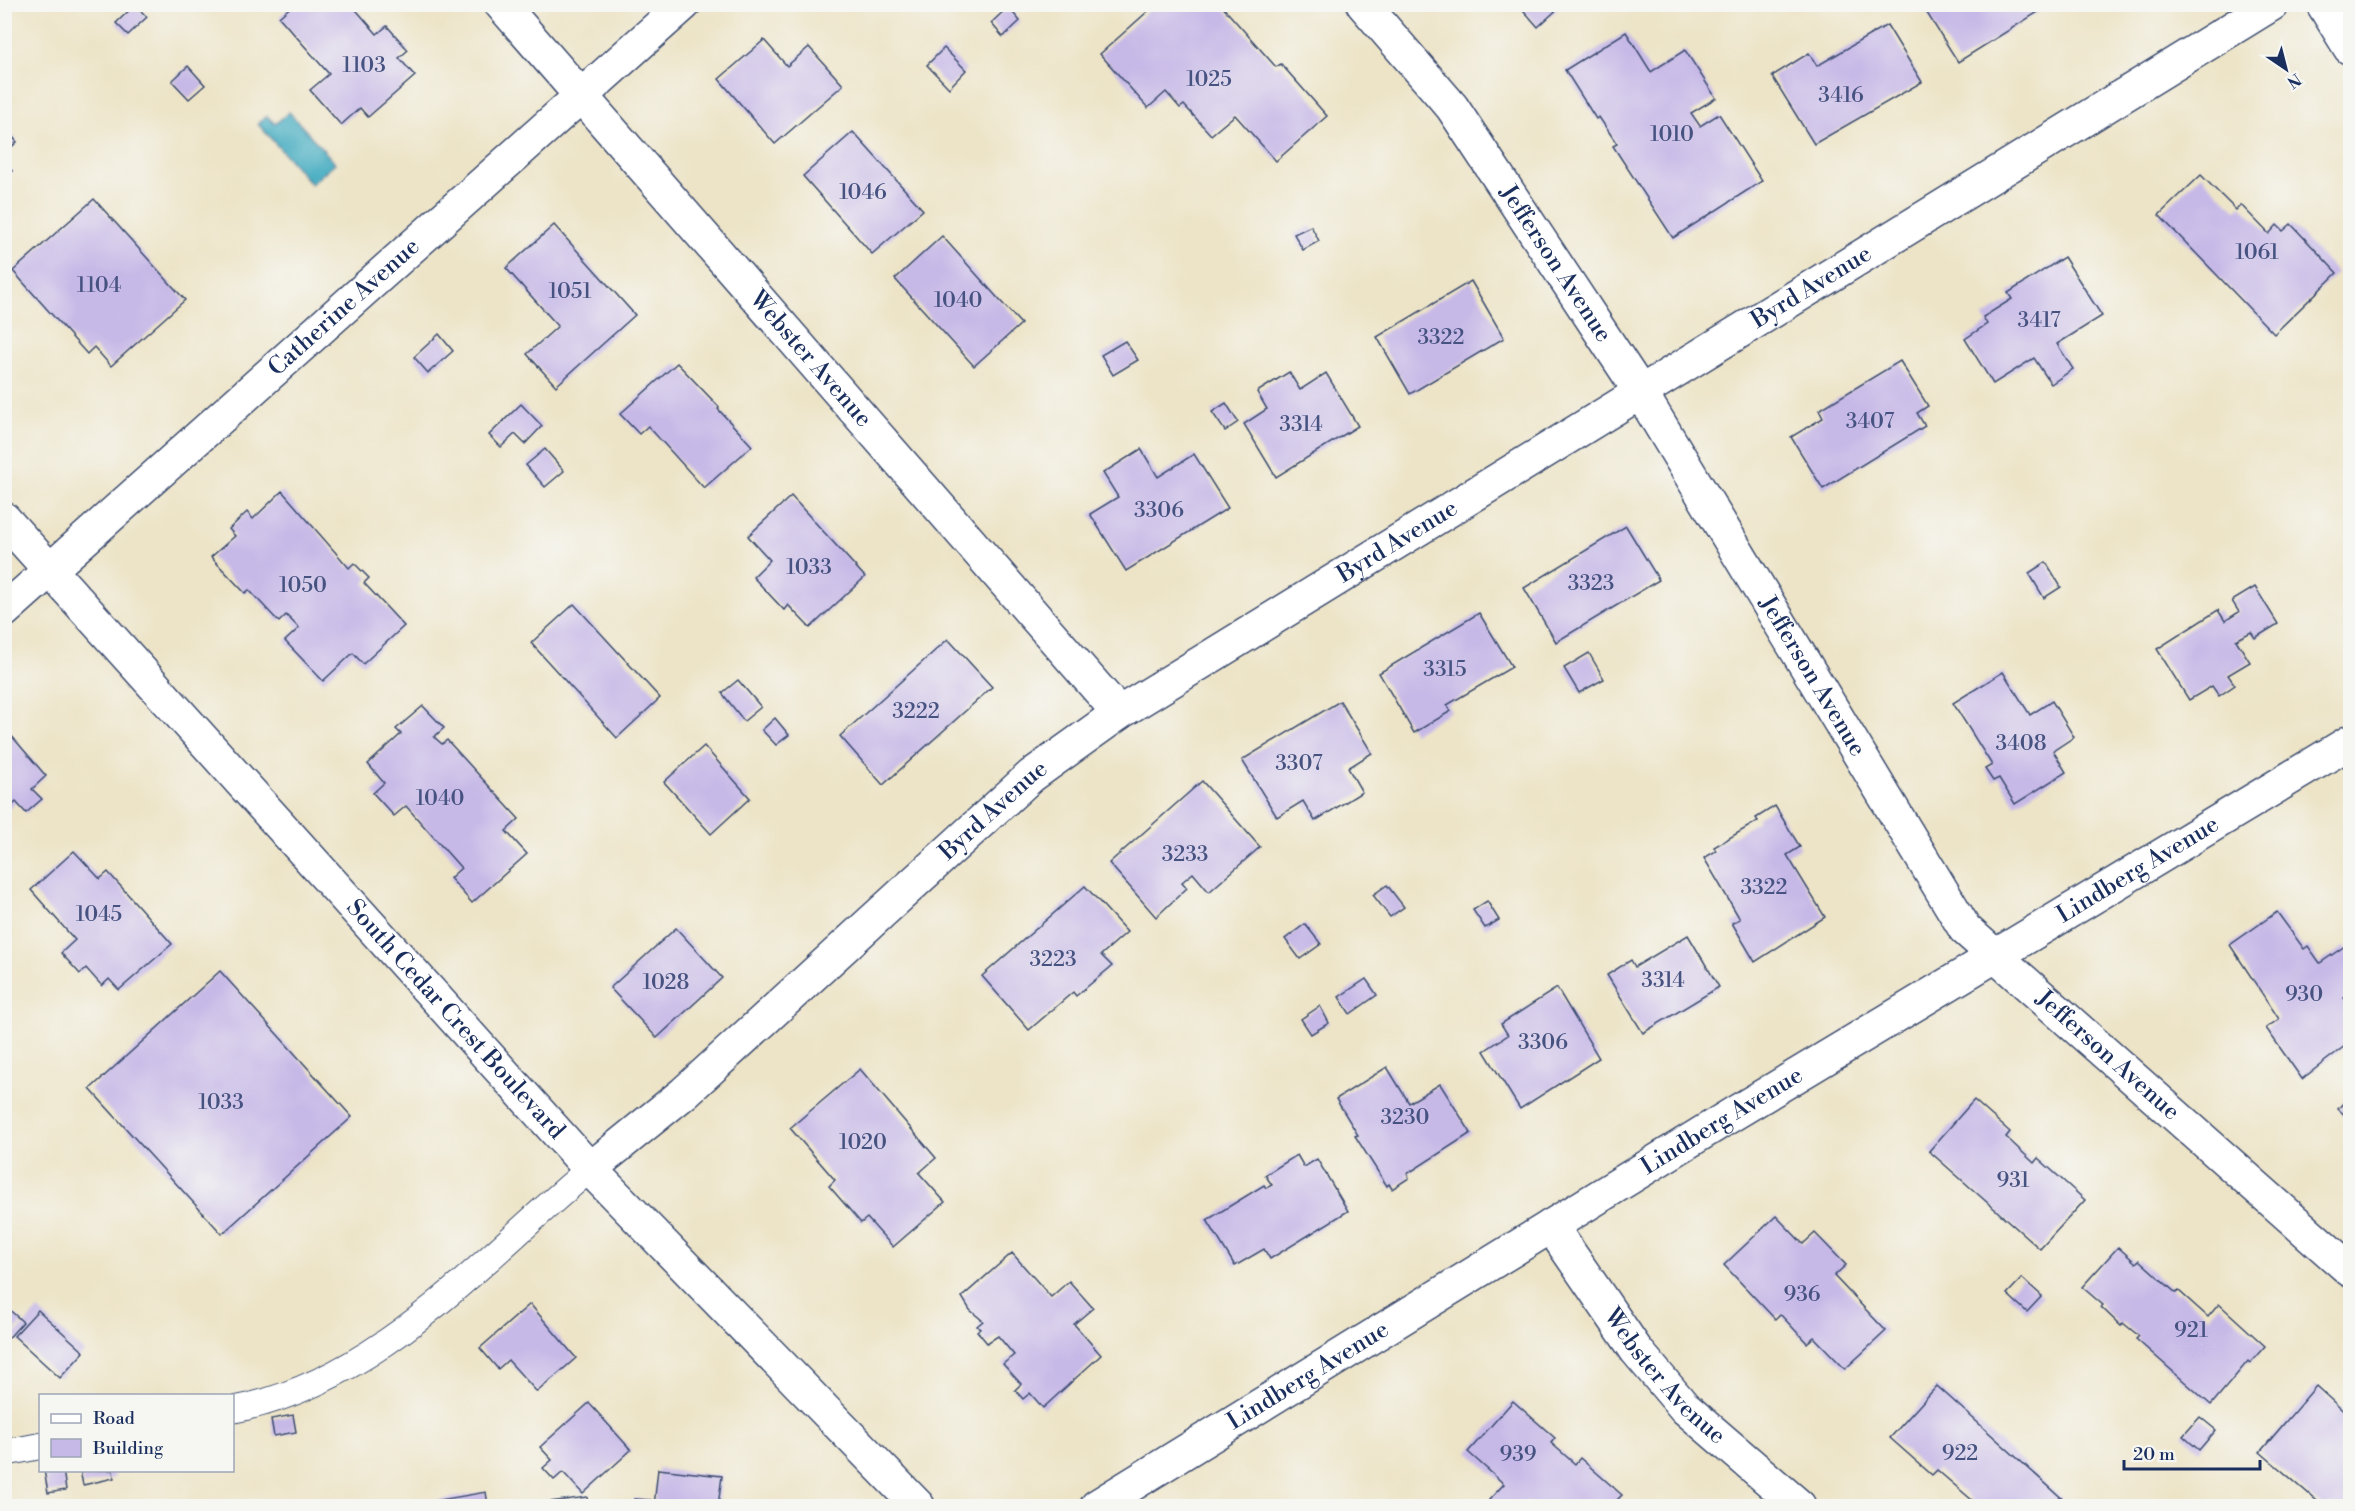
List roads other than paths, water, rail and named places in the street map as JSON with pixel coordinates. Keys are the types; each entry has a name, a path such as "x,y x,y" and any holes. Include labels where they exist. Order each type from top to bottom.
{"street":[{"name":"Webster Avenue","path":"501,4 1119,713"},
{"name":"Catherine Avenue","path":"4,611 684,4"},
{"name":"Jefferson Avenue","path":"1363,4 1452,107 1641,393 1965,929 2350,1270"},
{"name":"Byrd Avenue","path":"590,1169 684,1093 1031,776 1119,713 2272,4"},
{"path":"2323,4 2350,48"},
{"name":"South Cedar Crest Boulevard","path":"4,519 590,1169 918,1506"},
{"name":"Lindberg Avenue","path":"1097,1506 1551,1226 2350,742"},
{"name":"Webster Avenue","path":"1551,1226 1636,1350 1685,1408 1799,1506"}],"lane":[{"path":"234,1410 260,1404 318,1383 370,1353 453,1292 590,1169"},
{"path":"4,1453 39,1446"}],"water":[{"path":"289,112 335,163 311,184 258,124 267,116 275,124"}]}
